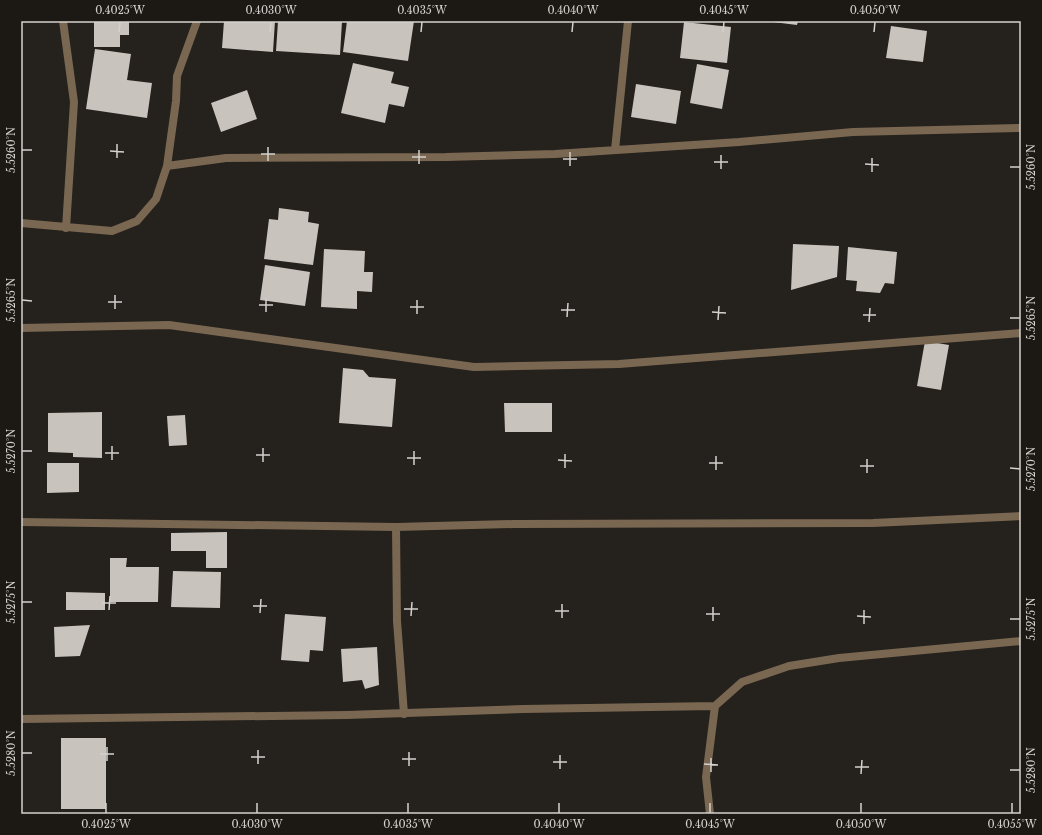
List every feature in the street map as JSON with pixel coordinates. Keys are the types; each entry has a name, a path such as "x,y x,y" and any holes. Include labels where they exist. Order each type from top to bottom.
{"street":[{"path":"62,21 74,102 66,228"},
{"path":"21,223 112,231 137,221 156,199 167,166 176,101 177,76 198,21"},
{"path":"615,150 628,21"},
{"path":"167,166 226,158 446,156 615,150 853,132 1021,128"},
{"path":"21,328 169,325 474,367 619,364 1021,333"},
{"path":"21,522 396,527 514,524 872,523 1021,516"},
{"path":"396,527 397,621 404,714"},
{"path":"21,719 404,714 523,709 715,706 742,682 789,666 839,658 1021,641"},
{"path":"710,814 706,777 715,706"}],"building":[{"path":"94,21 129,21 129,35 120,35 120,47 94,47"},
{"path":"224,21 275,21 273,52 222,48"},
{"path":"278,21 342,21 340,55 276,51"},
{"path":"347,21 414,21 408,61 343,52"},
{"path":"765,21 798,21 797,25"},
{"path":"684,22 731,27 727,63 680,58"},
{"path":"891,26 927,31 923,62 886,58"},
{"path":"95,49 131,54 127,80 152,83 147,118 86,109"},
{"path":"353,63 394,72 391,83 409,87 404,107 389,104 385,123 341,113"},
{"path":"697,64 729,70 722,109 690,103"},
{"path":"636,84 681,91 676,124 631,117"},
{"path":"247,90 257,119 221,132 211,103"},
{"path":"279,208 309,212 308,222 319,224 313,265 264,259 269,219 278,220"},
{"path":"793,244 839,246 837,277 791,290"},
{"path":"848,247 897,252 894,284 885,283 880,293 856,291 857,281 846,280"},
{"path":"324,249 365,251 364,272 373,272 372,292 357,291 357,309 321,307"},
{"path":"265,265 310,272 305,306 260,300"},
{"path":"925,341 949,345 941,390 917,386"},
{"path":"343,368 363,370 369,377 396,379 392,427 339,423"},
{"path":"504,403 552,403 552,432 505,432"},
{"path":"102,412 102,458 73,457 73,453 48,452 48,413"},
{"path":"185,415 187,445 169,446 167,416"},
{"path":"47,463 79,463 79,492 47,493"},
{"path":"227,532 227,568 206,568 206,551 171,551 171,533"},
{"path":"110,558 127,558 126,567 159,567 158,602 110,602"},
{"path":"173,571 221,572 220,608 171,607"},
{"path":"66,592 105,593 105,610 66,610"},
{"path":"285,614 326,617 323,651 310,650 309,662 281,660"},
{"path":"90,625 80,656 55,657 54,627"},
{"path":"377,647 379,685 365,689 362,680 343,682 341,649"},
{"path":"61,738 106,738 106,809 61,809"}]}
